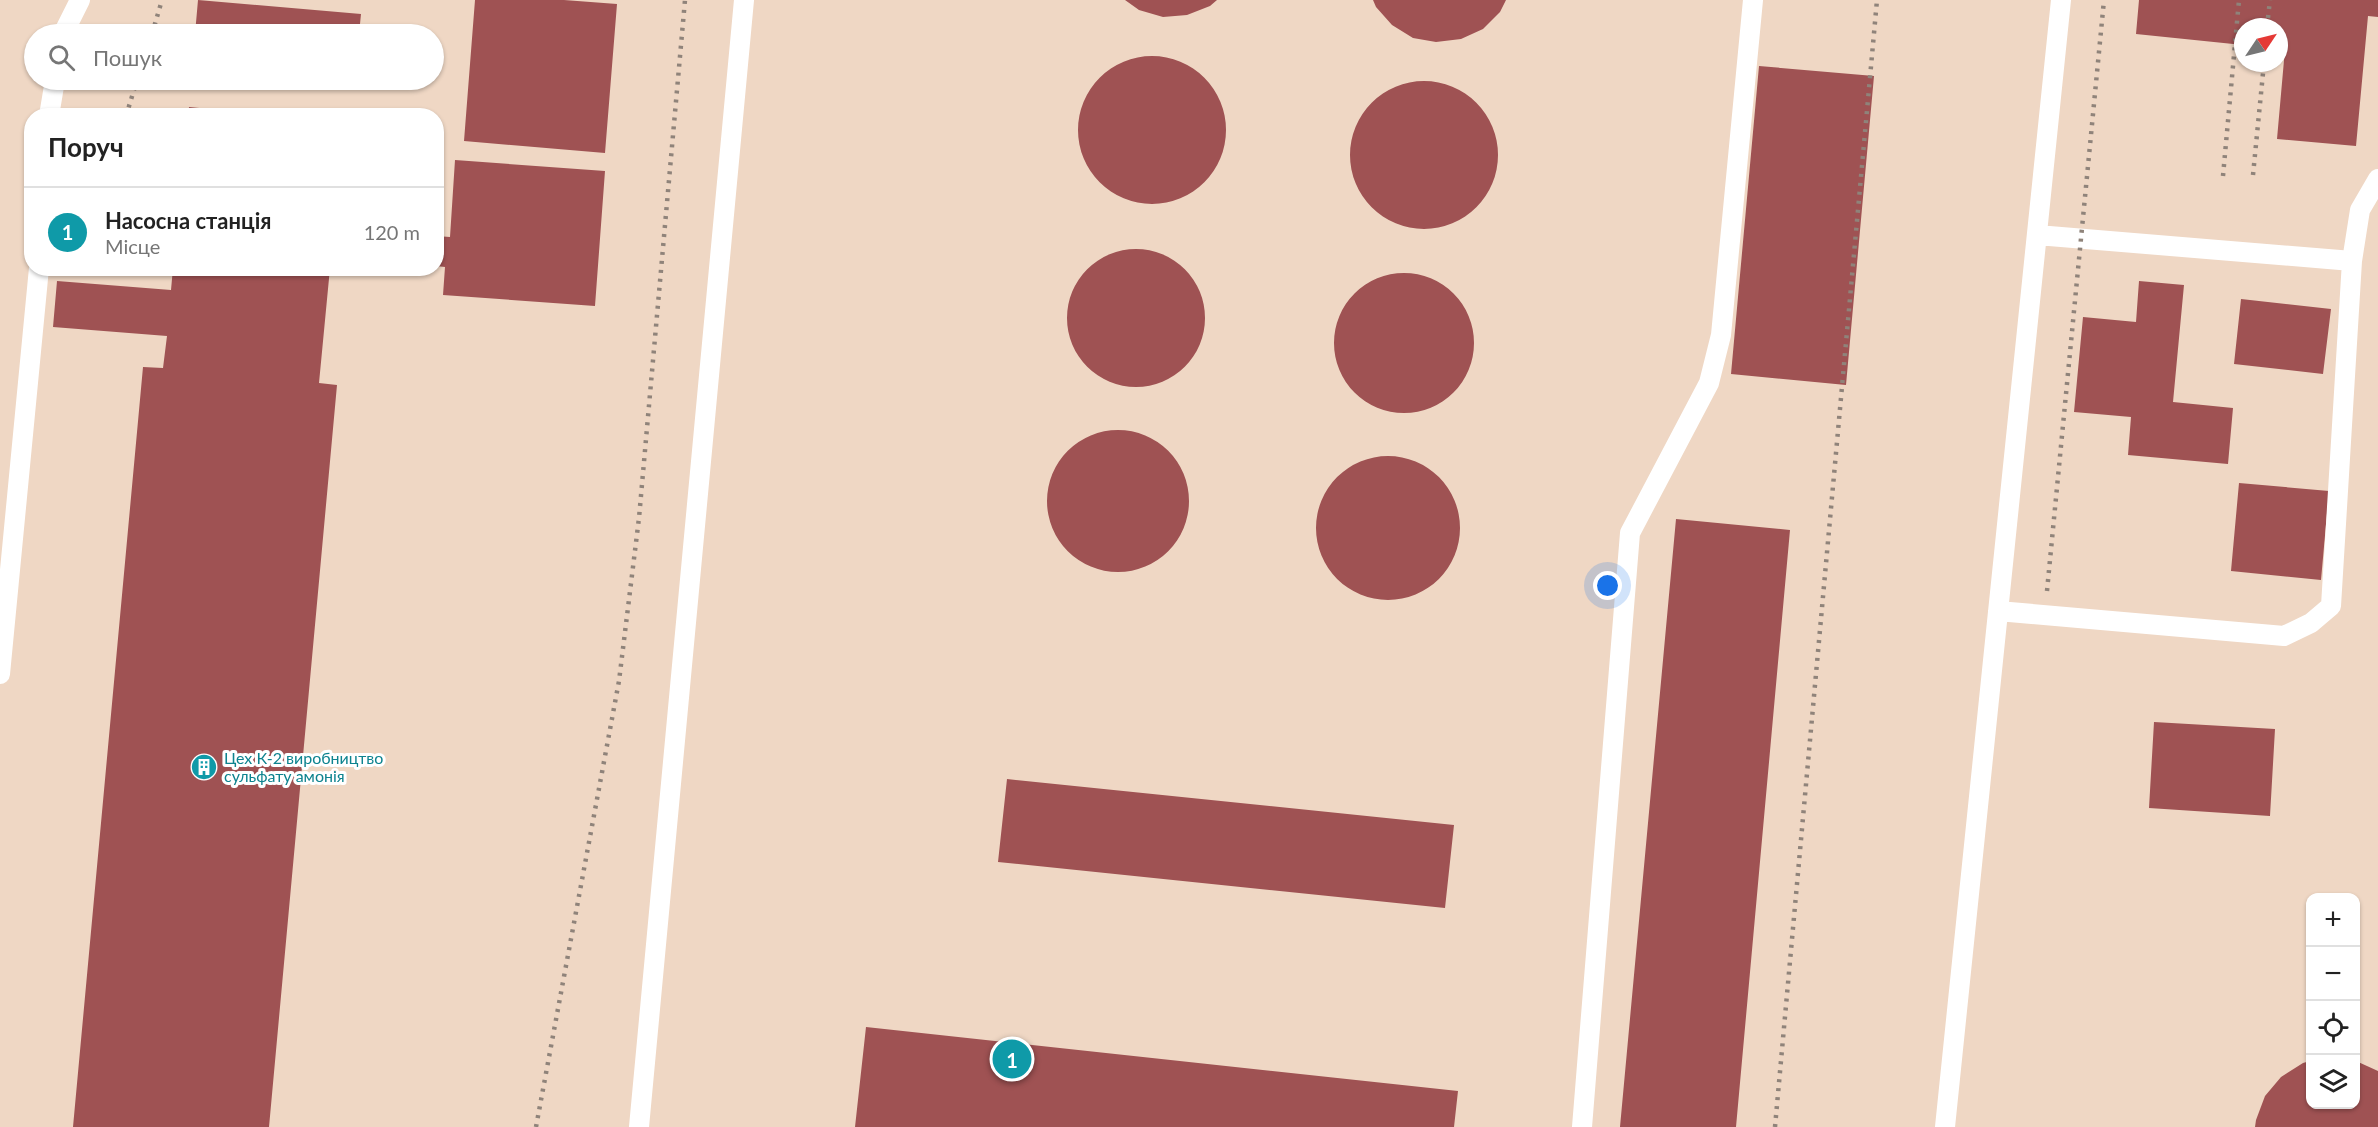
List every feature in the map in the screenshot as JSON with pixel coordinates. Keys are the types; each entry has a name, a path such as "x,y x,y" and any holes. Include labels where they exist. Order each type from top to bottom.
{"lane":[{"path":"68,24 80,0"},
{"path":"639,1127 744,0"},
{"path":"1581,1127 1630,533 1709,383 1721,335 1753,0"},
{"path":"1945,1127 2061,0"},
{"path":"50,108 53,90"},
{"path":"1998,611 2284,636 2311,623 2331,606 2352,261 2360,210 2378,179"},
{"path":"2037,235 2352,261"},
{"path":"0,674 2,629 38,276"}],"shaded area":[{"path":"0,0 2378,0 2378,1127 0,1127"}],"building":[{"path":"198,0 361,14 360,24 196,24"},
{"path":"475,0 564,0 617,4 605,153 464,141"},
{"path":"1125,0 1217,0 1210,6 1187,15 1163,17 1139,10"},
{"path":"1373,0 1506,0 1500,12 1483,29 1461,39 1436,42 1413,38 1392,25 1376,7"},
{"path":"2139,0 2378,0 2378,17 2368,16 2356,146 2277,139 2283,72 2288,72 2288,18 2234,18 2234,44 2136,34"},
{"path":"1152,56 1180,62 1204,78 1220,102 1226,130 1220,158 1204,182 1180,198 1152,204 1124,198 1100,182 1084,158 1078,130 1084,102 1100,78 1124,62"},
{"path":"1759,66 1874,76 1846,385 1731,374"},
{"path":"1424,81 1452,87 1476,103 1492,127 1498,155 1492,183 1476,207 1452,223 1424,229 1396,223 1372,207 1356,183 1350,155 1356,127 1372,103 1396,87"},
{"path":"455,160 605,171 595,306 443,295 444,237 450,237"},
{"path":"1136,249 1162,254 1185,269 1200,292 1205,318 1200,344 1185,367 1162,382 1136,387 1110,382 1087,367 1072,344 1067,318 1072,292 1087,269 1110,254"},
{"path":"1404,273 1431,278 1454,293 1469,316 1474,343 1469,370 1454,393 1431,408 1404,413 1377,408 1354,393 1339,370 1334,343 1339,316 1354,293 1377,278"},
{"name":"Цех К-2 виробництво сульфату амонія","path":"172,276 329,276 319,383 337,385 269,1127 73,1127 143,367 163,368 167,336 53,327 57,281 171,290"},
{"path":"2139,281 2184,285 2173,402 2233,408 2228,464 2128,455 2131,417 2074,412 2083,317 2136,322"},
{"path":"2241,299 2331,309 2323,374 2234,364"},
{"path":"1118,430 1145,435 1168,451 1184,474 1189,501 1184,528 1168,551 1145,567 1118,572 1091,567 1068,551 1052,528 1047,501 1052,474 1068,451 1091,435"},
{"path":"1388,456 1415,462 1439,477 1454,501 1460,528 1454,555 1439,579 1415,594 1388,600 1361,594 1337,579 1322,555 1316,528 1322,501 1337,477 1361,462"},
{"path":"2239,483 2329,491 2321,580 2231,571"},
{"path":"1676,519 1790,530 1736,1127 1620,1127"},
{"path":"2154,722 2275,729 2270,816 2149,808"},
{"path":"1007,779 1454,825 1445,908 998,862"},
{"path":"866,1027 1458,1091 1454,1127 855,1127"},
{"path":"2306,1062 2306,1109 2360,1109 2360,1063 2378,1071 2378,1127 2255,1127 2265,1096 2281,1077"}],"railway":[{"path":"155,24 162,0"},
{"path":"536,1127 619,681 639,518 685,0"},
{"path":"1775,1127 1877,0"},
{"path":"2047,591 2104,0"},
{"path":"2223,176 2239,0"},
{"path":"2268,18 2270,0"},
{"path":"2253,175 2263,72"},
{"path":"128,108 134,90"}],"place":[{"name":"Цех К-2 виробництво сульфату амонія","path":"204,767"},
{"name":"Насосна станція","path":"1012,1059"}]}
